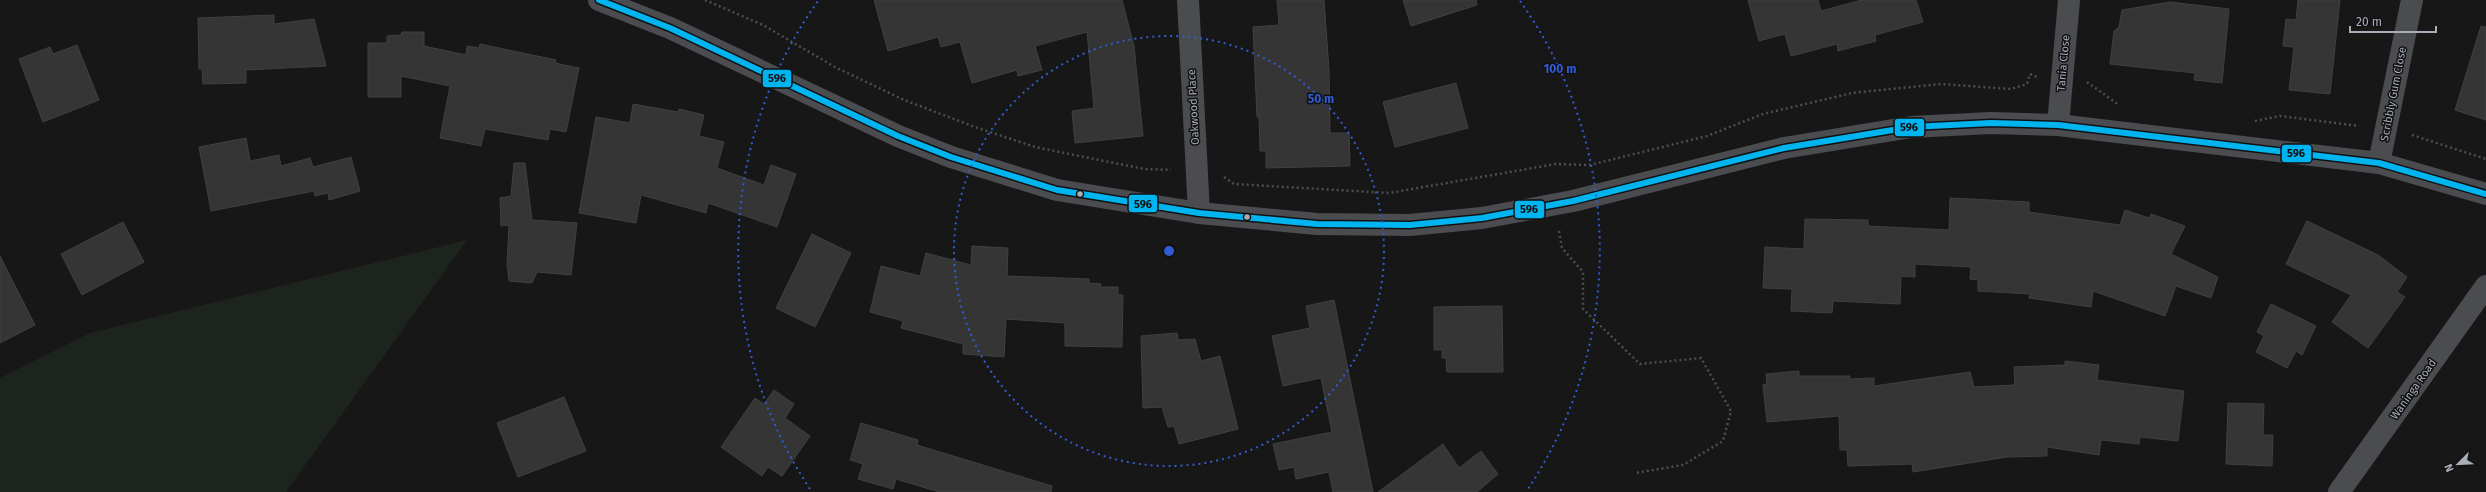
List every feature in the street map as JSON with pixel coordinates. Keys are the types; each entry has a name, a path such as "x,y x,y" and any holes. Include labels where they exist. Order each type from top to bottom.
{"street":[{"path":"599,0 670,28 878,127 951,158 1057,190 1199,214 1317,224 1410,225 1482,218 1554,204 1784,148 1847,136 1935,126 1990,124 2058,125 2379,164 2486,194"},
{"name":"Oakwood Place","path":"1188,0 1199,214"},
{"name":"Tania Close","path":"2058,125 2069,0"},
{"name":"Scribbly Gum Close","path":"2379,164 2412,0"},
{"name":"Waninga Road","path":"2339,492 2486,286"}],"path":[{"path":"705,0 763,25 835,67 904,100 975,127 1035,147 1144,169 1172,170"},
{"path":"1222,175 1234,184 1389,193 1556,164 1590,165 1707,136 1763,114 1852,93 1940,84 2011,89 2027,84 2030,74 2039,78"},
{"path":"2082,79 2121,106"},
{"path":"2248,122 2280,116 2359,126"},
{"path":"2412,135 2486,159"},
{"path":"1554,204 1562,248 1583,272 1583,309 1640,364 1702,358 1731,410 1722,441 1683,465 1635,473"}],"shaded area":[{"path":"467,240 286,492 0,492 0,378 90,333"}],"building":[{"path":"874,0 1122,0 1134,46 1143,136 1075,143 1072,111 1094,108 1087,32 1035,46 1042,70 1018,76 1017,70 972,83 960,42 941,47 938,37 888,51"},
{"path":"1277,0 1324,0 1329,70 1330,133 1349,133 1350,166 1266,168 1266,151 1260,151 1253,27 1279,25"},
{"path":"1403,0 1476,0 1477,5 1411,26"},
{"path":"1748,0 1818,0 1821,11 1862,0 1916,0 1923,22 1875,35 1876,41 1838,51 1837,44 1791,56 1785,34 1759,41"},
{"path":"2298,0 2340,0 2330,94 2289,90 2294,47 2283,46 2286,19 2296,20"},
{"path":"2170,2 2229,9 2222,83 2194,80 2195,73 2110,64 2114,31 2119,27 2122,10"},
{"path":"274,15 274,24 314,19 326,66 246,70 246,83 203,84 202,69 199,69 198,18"},
{"path":"2481,26 2486,27 2486,120 2455,110"},
{"path":"402,32 424,32 424,46 466,55 467,46 479,48 480,44 556,60 555,63 579,68 566,132 550,129 548,140 485,129 481,146 440,138 450,86 401,76 401,97 368,97 368,43 387,43 387,36 401,35"},
{"path":"77,45 99,100 43,122 19,59 50,47 53,54"},
{"path":"1456,83 1468,128 1395,147 1383,102"},
{"path":"633,104 678,112 679,109 704,115 699,136 724,142 717,168 764,185 771,165 796,174 777,227 708,203 706,213 641,195 636,223 579,213 596,117 630,123"},
{"path":"246,138 250,161 279,155 281,166 310,158 313,167 351,157 360,191 329,200 328,193 315,196 314,191 211,211 199,147"},
{"path":"514,163 525,163 532,220 577,223 571,275 537,272 532,283 509,281 507,264 509,225 501,226 500,198 511,196"},
{"path":"1950,198 2029,202 2029,212 2120,225 2125,210 2149,218 2151,214 2185,226 2171,254 2218,277 2211,298 2176,286 2165,316 2093,291 2091,307 2029,298 2030,294 1978,291 1978,280 1970,279 1971,267 1915,264 1915,277 1901,276 1900,304 1833,301 1832,313 1791,311 1792,289 1763,288 1765,247 1804,249 1805,219 1868,220 1868,226 1949,230"},
{"path":"2307,221 2378,255 2407,277 2397,292 2405,297 2368,348 2332,322 2351,295 2286,264"},
{"path":"123,222 144,262 82,295 61,254"},
{"path":"812,234 851,253 815,327 776,308"},
{"path":"972,246 1008,248 1007,276 1089,279 1089,283 1101,284 1100,287 1118,287 1118,295 1123,295 1122,347 1065,346 1065,323 1006,319 1004,357 963,354 963,344 901,328 903,321 870,312 881,266 920,276 926,253 971,265"},
{"path":"0,256 35,325 0,343"},
{"path":"1334,300 1373,492 1333,492 1329,472 1296,479 1294,467 1279,470 1273,444 1332,432 1321,378 1283,386 1272,336 1310,328 1306,306"},
{"path":"2271,304 2316,326 2302,355 2296,351 2287,368 2256,352 2264,336 2257,332"},
{"path":"1502,306 1503,372 1447,372 1446,358 1442,358 1442,350 1434,350 1434,307"},
{"path":"1177,333 1178,340 1195,339 1201,361 1220,356 1238,429 1179,444 1174,426 1168,427 1162,407 1143,408 1141,336"},
{"path":"2065,361 2099,365 2097,380 2184,391 2178,441 2140,437 2139,444 2101,440 2099,455 2047,447 2047,456 2007,457 1913,472 1912,464 1848,466 1847,450 1840,450 1839,416 1767,422 1763,385 1767,384 1766,374 1799,371 1799,376 1850,376 1850,379 1874,378 1874,386 1970,372 1974,387 2015,385 2014,367 2065,365"},
{"path":"774,390 794,404 785,418 810,436 782,476 768,467 762,476 721,447 755,398 764,404"},
{"path":"564,397 586,451 518,477 497,423"},
{"path":"2228,403 2264,404 2263,435 2273,435 2272,466 2226,464"},
{"path":"861,423 918,440 917,445 1052,486 1051,492 939,492 896,479 893,489 858,479 863,464 850,460"},
{"path":"1443,444 1459,468 1481,451 1498,474 1477,492 1378,492"}],"transit line":[{"name":"596","path":"599,0 670,28 898,136 951,157 1057,190 1199,213 1317,224 1410,225 1482,218 1573,201 1784,148 1911,127 1991,123 2058,125 2379,163 2486,194"}]}
